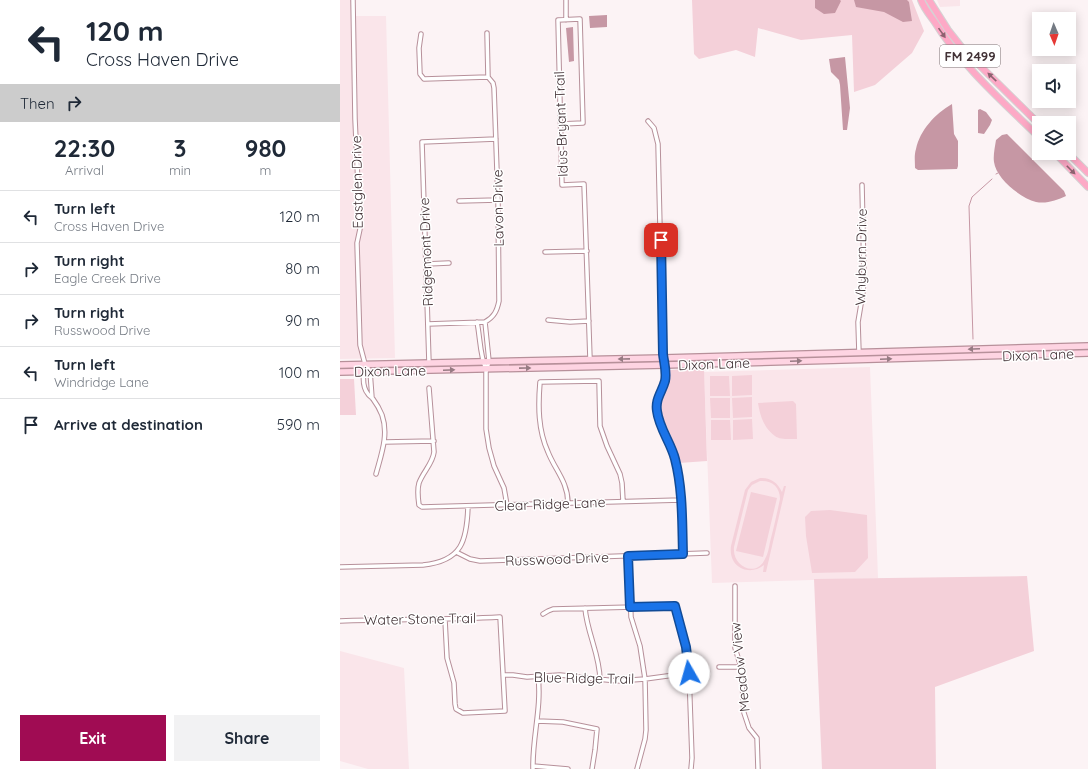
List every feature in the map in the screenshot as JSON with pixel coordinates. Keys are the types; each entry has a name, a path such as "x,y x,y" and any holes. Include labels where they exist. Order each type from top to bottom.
{"main road":[{"name":"FM 2499","path":"921,0 946,40 973,71 1032,130"},
{"name":"FM 2499","path":"929,0 948,30 963,49 1032,117"},
{"path":"1013,111 1020,104"},
{"path":"1062,160 1088,187"},
{"path":"1075,160 1088,173"},
{"name":"Dixon Lane","path":"340,365 590,360 1088,346"},
{"path":"1055,347 1056,354"},
{"path":"929,351 929,357"},
{"name":"Dixon Lane","path":"340,372 665,365 1088,353"}],"street":[{"name":"Eastglen Drive","path":"353,0 355,116 360,222 360,232 356,243 359,328 360,345 372,398"},
{"path":"561,124 583,123 580,19 566,20 566,0"},
{"name":"Idus Bryant Trail","path":"566,20 558,20 562,184 584,184 590,360"},
{"name":"Lavon Drive","path":"485,322 497,311 499,301 498,200 494,88 493,83 488,78 487,33"},
{"path":"421,34 419,48 420,74 424,79 488,78"},
{"path":"648,121 654,128 658,144 663,358 665,365 664,383 659,393 657,411 674,457 680,487 683,554"},
{"name":"Ridgemont Drive","path":"429,363 422,142 496,139"},
{"name":"Whyburn Drive","path":"859,352 858,322 864,276 862,184"},
{"path":"459,201 498,200"},
{"path":"544,252 587,251"},
{"path":"426,264 449,263"},
{"path":"548,320 570,322 589,321"},
{"path":"477,322 482,362 486,369"},
{"path":"428,324 485,322 489,361 486,369 486,429 489,448 494,466 504,488 507,505"},
{"name":"Eastglen Drive","path":"367,371 364,385 368,394 382,415 384,424 385,442 376,474"},
{"path":"568,503 566,488 548,453 542,433 539,412 540,382 599,381 600,426 607,446 620,474 623,501"},
{"path":"385,442 434,441 429,388"},
{"name":"Clear Ridge Lane","path":"434,441 433,458 419,483 419,505 424,508 681,500"},
{"path":"340,567 433,564 451,557 456,552 466,535 468,506"},
{"name":"Russwood Drive","path":"456,552 470,559 480,561 707,553"},
{"path":"628,556 630,607 633,625 640,646 645,679 647,719 645,740 637,769"},
{"name":"Meadow View","path":"735,586 735,648 741,667 744,713 749,728 757,738 758,769"},
{"path":"543,614 553,609 675,606 686,647 689,673 692,758 691,769"},
{"path":"585,608 586,622 600,671 600,680"},
{"name":"Water Stone Trail","path":"340,621 395,619 445,620 500,617 503,675"},
{"path":"445,620 447,658 454,683 455,707 457,711 462,713 505,711 503,675"},
{"path":"719,667 741,667"},
{"name":"Blue Ridge Trail","path":"503,675 566,676 617,681 689,673"},
{"path":"538,676 540,700 533,753 533,768 568,769"},
{"path":"537,721 563,722 597,729 592,769"}],"shaded area":[{"path":"340,0 351,0 352,16 386,16 395,358 340,359"},
{"path":"692,0 912,0 924,31 912,53 875,85 854,92 852,35 801,40 758,28 755,57 736,50 699,59 694,54"},
{"path":"815,0 841,1 835,13 824,14 815,8"},
{"path":"854,0 907,0 909,2 912,21 903,22 884,12 856,7"},
{"path":"937,0 960,0 960,6 940,7"},
{"path":"607,15 607,27 590,28 589,16"},
{"path":"573,27 574,61 569,62 566,28"},
{"path":"845,57 850,108 847,130 843,130 840,85 839,80 831,72 829,59"},
{"path":"952,104 954,134 958,141 957,169 918,170 915,168 915,154 921,135 934,118"},
{"path":"980,109 986,112 992,120 984,134 978,133 978,110"},
{"path":"1007,134 1064,191 1066,196 1048,202 1036,202 1016,192 1004,181 994,162 996,140 1002,135"},
{"path":"870,367 878,578 712,583 704,372"},
{"path":"704,368 707,461 679,463 671,436 662,415 660,407 661,398 668,379 669,370"},
{"path":"752,375 752,395 732,396 732,376"},
{"path":"710,376 729,376 730,396 710,396"},
{"path":"340,379 354,379 356,415 340,415"},
{"path":"752,397 752,417 733,418 732,398"},
{"path":"710,398 730,398 730,418 711,418"},
{"path":"793,401 796,404 797,439 777,437 771,433 765,425 761,417 758,403"},
{"path":"752,419 753,439 733,440 733,420"},
{"path":"711,420 730,420 731,440 711,440"},
{"path":"760,478 767,479 776,483 782,492 784,486 786,486 766,572 763,572 764,565 752,570 741,568 733,560 731,553 731,546 745,490 751,482","holes":["760,481 772,483 777,488 780,499 766,557 761,565 756,568 745,568 737,560 734,554 734,547 748,490 752,485"]},
{"path":"751,492 777,498 763,557 736,551"},
{"path":"830,510 867,515 868,558 855,572 812,573 806,536 805,517 811,511"},
{"path":"1027,576 1034,651 935,687 936,769 822,769 814,579"},
{"path":"340,651 404,668 409,769 368,769 340,761"}],"waterway":[{"path":"973,339 969,206 972,197 992,179"}],"route":[{"path":"661,240 663,358 665,365 665,376 656,404 658,418 678,470 683,554 628,556 630,607 675,606 686,647 689,673"}]}
